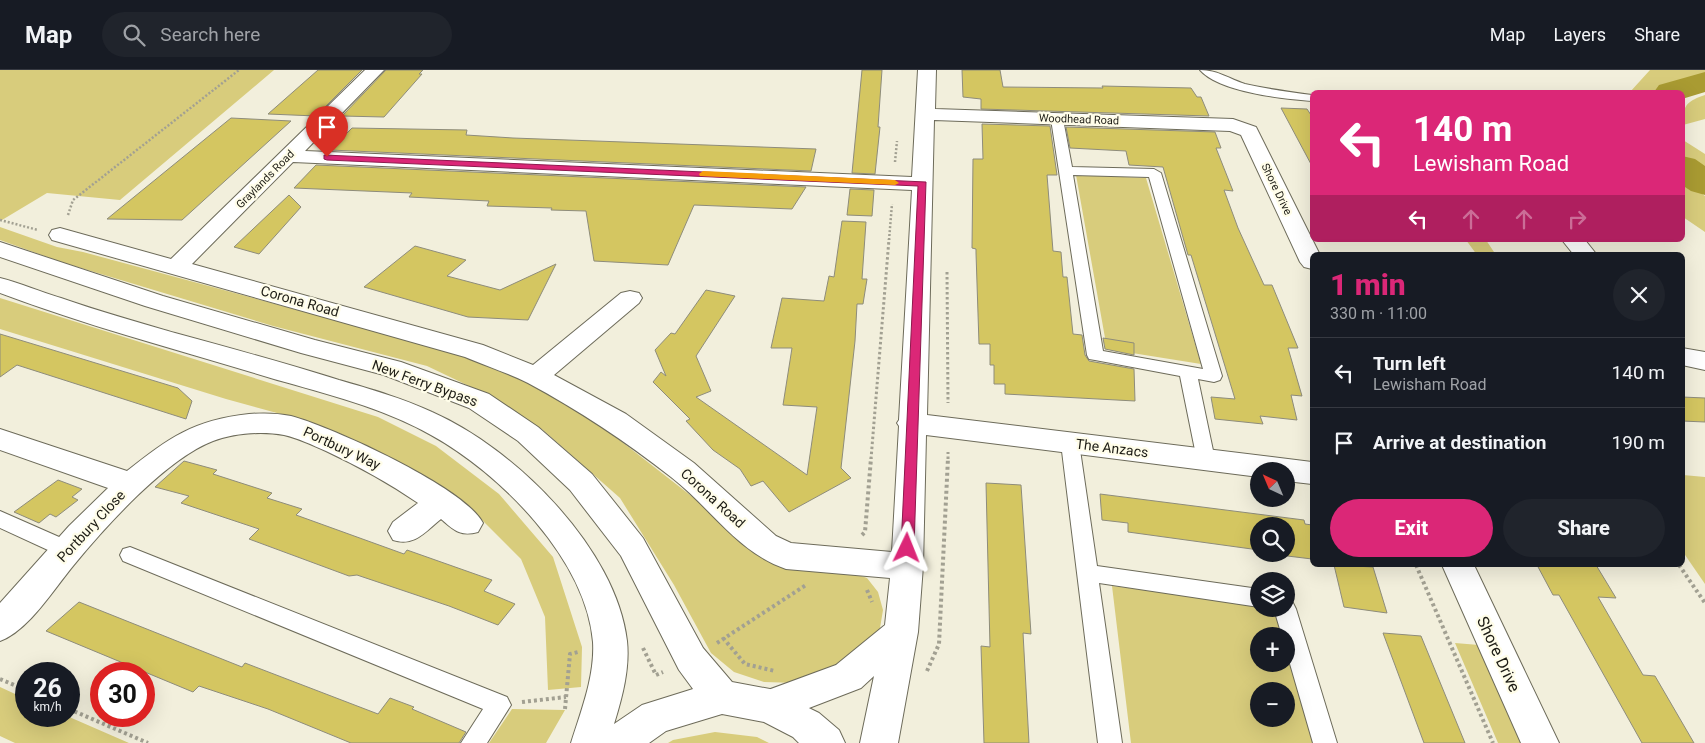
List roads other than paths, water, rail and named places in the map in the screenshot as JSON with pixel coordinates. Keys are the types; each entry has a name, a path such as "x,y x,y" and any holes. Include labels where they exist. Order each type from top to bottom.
{"main road":[{"name":"Graylands Road","path":"176,267 374,70"},
{"path":"878,743 901,632 906,566 927,70"},
{"name":"Woodhead Road","path":"924,114 1233,125"},
{"name":"Shore Drive","path":"1233,125 1249,131 1310,258"},
{"path":"288,156 922,184"},
{"name":"Corona Road","path":"60,235 474,351 536,376 616,421 677,465 764,545 786,556 906,566"},
{"path":"1575,242 1583,252"},
{"name":"New Ferry Bypass","path":"0,249 154,301 310,347 392,368 479,401 528,434 581,482 632,547 691,659 722,697"},
{"path":"0,285 126,327 400,408 458,437 505,473 551,519 582,562 600,598 610,642 609,669 590,743"},
{"path":"536,376 630,298"},
{"path":"1685,357 1705,361"},
{"name":"The Anzacs","path":"911,423 1310,473"},
{"name":"Portbury Way","path":"130,484 182,445 202,434 251,424 278,424 300,429 358,453 441,502 467,523"},
{"name":"Portbury Close","path":"0,439 130,484 80,535 29,596 0,626"},
{"path":"404,531 441,502"},
{"name":"Shore Drive","path":"1459,567 1540,743"},
{"path":"770,706 848,677 901,632"},
{"path":"619,743 655,717 722,697 770,706 806,725 826,743"}],"lane":[{"path":"1206,70 1210,74 1230,82 1278,94 1310,98"},
{"path":"1057,119 1095,355 1214,376 1154,173 1066,171"},
{"path":"1188,372 1206,460"},
{"path":"1070,443 1089,573 1110,743"},
{"path":"0,519 68,550"},
{"path":"130,555 500,705 472,743"},
{"path":"1089,573 1250,597"},
{"path":"1287,617 1325,743"}],"waterway":[{"path":"1678,90 1705,82"},
{"path":"1685,169 1705,183"}]}
